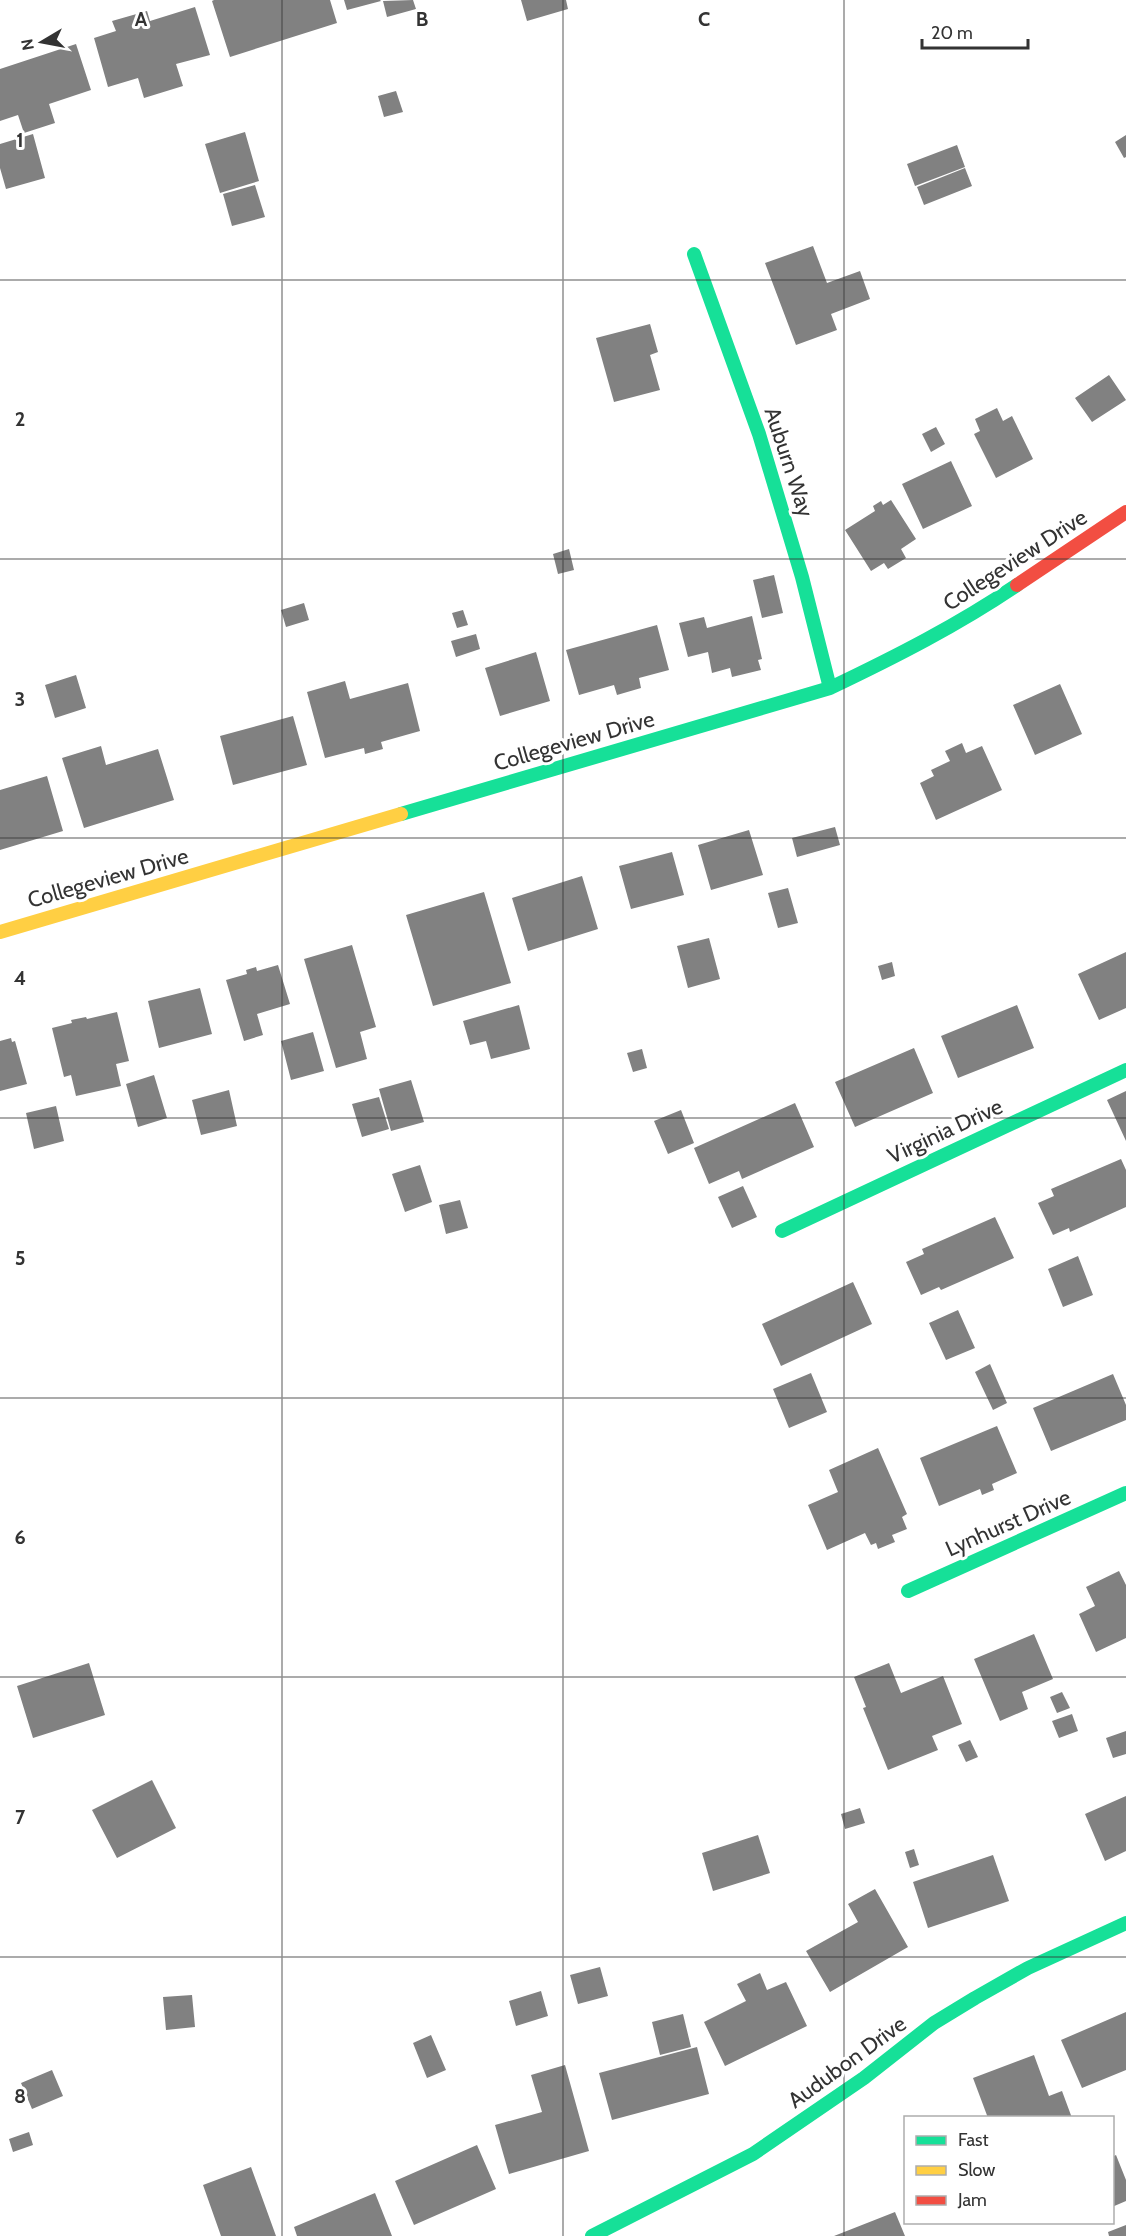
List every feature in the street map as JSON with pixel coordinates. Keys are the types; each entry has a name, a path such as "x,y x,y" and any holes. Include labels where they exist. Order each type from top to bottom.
{"street":[{"name":"Auburn Way","path":"694,254 763,445 802,577 830,688"},
{"name":"Collegeview Drive","path":"0,932 830,688 885,662 974,614 1126,512"},
{"name":"Virginia Drive","path":"782,1231 1126,1070"},
{"name":"Lynhurst Drive","path":"908,1592 1126,1493"},
{"name":"Audubon Drive","path":"592,2236 753,2154 864,2078 934,2023 975,1998 1028,1968 1126,1923"}],"building":[{"path":"330,0 337,23 230,57 212,1"},
{"path":"344,0 380,0 381,1 347,10"},
{"path":"413,0 416,9 387,17 383,1"},
{"path":"521,0 566,0 568,9 527,21"},
{"path":"195,7 210,55 176,64 183,86 144,98 138,78 108,87 94,38 116,31 112,21 147,11 150,21"},
{"path":"76,44 91,90 49,104 55,123 24,133 18,115 0,121 0,69"},
{"path":"396,91 403,112 384,117 378,96"},
{"path":"245,132 259,181 220,193 205,144"},
{"path":"33,134 45,178 6,189 0,168 0,144"},
{"path":"1126,135 1126,157 1124,158 1115,142"},
{"path":"957,145 965,167 915,186 907,164"},
{"path":"965,168 972,186 924,205 917,187"},
{"path":"255,185 265,217 232,226 223,194"},
{"path":"813,246 827,283 860,271 870,299 831,314 837,330 796,345 765,263"},
{"path":"650,324 658,352 650,355 660,390 614,402 596,338"},
{"path":"1109,375 1126,400 1092,422 1075,398"},
{"path":"997,408 1003,421 1012,416 1033,459 996,478 974,434 980,431 975,419"},
{"path":"936,427 945,444 931,452 922,434"},
{"path":"951,461 972,506 923,529 902,484"},
{"path":"891,500 916,539 901,549 906,558 888,569 884,563 871,571 845,530 875,511 873,506 881,501 883,505"},
{"path":"569,549 574,570 558,574 553,554"},
{"path":"774,575 783,613 762,618 753,580"},
{"path":"304,603 309,620 286,627 281,610"},
{"path":"463,610 468,625 457,628 452,613"},
{"path":"752,616 762,659 758,660 761,670 732,677 730,668 712,673 708,652 688,657 679,623 704,617 707,628"},
{"path":"657,625 669,670 639,678 641,688 617,695 614,685 579,695 566,650"},
{"path":"476,634 480,649 456,657 451,641"},
{"path":"536,652 550,701 500,716 485,668"},
{"path":"76,675 86,708 55,718 45,685"},
{"path":"345,681 350,699 408,683 420,731 381,742 383,749 365,754 364,748 325,758 307,692"},
{"path":"1060,684 1082,734 1035,755 1013,705"},
{"path":"293,716 307,765 233,785 220,736"},
{"path":"962,743 966,753 982,746 1002,790 936,820 920,783 934,776 931,770 950,761 945,751"},
{"path":"101,746 106,765 158,749 174,800 84,828 62,758"},
{"path":"47,776 63,831 0,850 0,790"},
{"path":"835,827 840,845 797,857 792,838"},
{"path":"749,830 763,875 711,890 698,845"},
{"path":"672,852 684,895 631,909 619,866"},
{"path":"582,876 598,929 528,951 512,898"},
{"path":"788,888 798,923 778,928 768,893"},
{"path":"484,892 511,983 433,1006 406,915"},
{"path":"709,938 720,979 688,988 677,946"},
{"path":"352,945 376,1027 360,1032 367,1059 336,1068 304,959"},
{"path":"1126,952 1126,1008 1099,1020 1078,974"},
{"path":"892,962 895,976 882,980 878,966"},
{"path":"278,965 290,1004 257,1014 263,1035 244,1041 226,980 247,974 246,970 256,967 257,971"},
{"path":"200,988 212,1034 159,1048 148,1001"},
{"path":"519,1005 530,1049 491,1059 486,1041 470,1045 463,1021"},
{"path":"1017,1005 1034,1048 958,1078 941,1036"},
{"path":"117,1012 129,1061 116,1064 121,1086 76,1096 71,1075 64,1077 52,1028 72,1023 71,1020"},
{"path":"313,1032 324,1071 291,1080 281,1041"},
{"path":"11,1038 12,1042 15,1041 27,1084 0,1091 0,1041"},
{"path":"914,1048 933,1093 855,1127 835,1082"},
{"path":"642,1049 647,1068 633,1072 627,1053"},
{"path":"154,1075 167,1118 138,1127 126,1084"},
{"path":"411,1080 424,1122 391,1131 379,1089"},
{"path":"229,1090 237,1126 201,1135 192,1100"},
{"path":"1126,1091 1126,1141 1107,1100"},
{"path":"379,1097 389,1129 362,1137 352,1104"},
{"path":"795,1103 814,1147 742,1179 739,1171 709,1184 694,1148"},
{"path":"56,1106 64,1141 34,1149 26,1113"},
{"path":"681,1110 694,1143 668,1154 654,1121"},
{"path":"1121,1159 1126,1170 1126,1207 1070,1232 1069,1228 1053,1235 1038,1203 1054,1196 1051,1189"},
{"path":"420,1165 432,1202 405,1212 392,1174"},
{"path":"743,1186 757,1217 732,1228 718,1197"},
{"path":"460,1200 468,1228 446,1234 439,1205"},
{"path":"995,1217 1014,1258 941,1290 939,1287 921,1295 906,1262 924,1254 922,1249"},
{"path":"1078,1256 1093,1295 1063,1307 1048,1269"},
{"path":"853,1282 872,1324 781,1366 762,1324"},
{"path":"958,1310 975,1348 946,1360 929,1323"},
{"path":"990,1364 1007,1403 993,1410 975,1372"},
{"path":"811,1373 827,1412 789,1428 773,1389"},
{"path":"1113,1374 1126,1405 1126,1420 1051,1451 1033,1408"},
{"path":"997,1426 1017,1473 992,1484 994,1490 982,1495 980,1489 939,1506 920,1458"},
{"path":"878,1448 907,1514 902,1517 907,1529 892,1535 895,1542 878,1549 876,1543 871,1545 865,1533 827,1550 808,1505 838,1492 829,1470"},
{"path":"1119,1571 1126,1585 1126,1638 1096,1652 1079,1614 1095,1606 1086,1587"},
{"path":"1034,1634 1053,1679 1022,1692 1028,1709 1000,1721 974,1659"},
{"path":"89,1663 105,1715 33,1738 17,1686"},
{"path":"889,1663 901,1693 943,1676 962,1724 932,1736 938,1750 888,1770 863,1708 866,1707 854,1677"},
{"path":"1062,1692 1070,1708 1057,1713 1050,1697"},
{"path":"1072,1714 1078,1731 1059,1738 1052,1721"},
{"path":"1126,1731 1126,1754 1113,1758 1106,1738"},
{"path":"970,1740 978,1757 966,1762 958,1745"},
{"path":"152,1780 176,1828 117,1858 92,1810"},
{"path":"1126,1796 1126,1851 1105,1861 1085,1814"},
{"path":"860,1808 865,1823 845,1829 841,1814"},
{"path":"758,1835 770,1873 713,1891 702,1853"},
{"path":"914,1849 919,1865 910,1868 905,1852"},
{"path":"993,1855 1009,1901 928,1928 913,1882"},
{"path":"875,1889 908,1947 830,1992 806,1951 858,1922 848,1904"},
{"path":"600,1967 608,1996 578,2004 570,1975"},
{"path":"760,1973 767,1990 786,1982 807,2026 725,2066 704,2022 746,2001 737,1984"},
{"path":"541,1991 548,2016 516,2026 509,2001"},
{"path":"192,1995 195,2027 166,2030 163,1997"},
{"path":"1126,2012 1126,2070 1082,2088 1061,2040"},
{"path":"683,2014 691,2047 660,2055 652,2022"},
{"path":"431,2035 446,2070 427,2078 413,2043"},
{"path":"697,2047 709,2094 612,2120 599,2073"},
{"path":"1034,2055 1049,2096 1062,2091 1071,2116 987,2116 973,2078"},
{"path":"565,2065 589,2151 509,2174 495,2125 542,2112 531,2075"},
{"path":"52,2070 63,2096 32,2109 21,2083"},
{"path":"29,2132 33,2145 13,2152 9,2139"},
{"path":"477,2145 496,2189 414,2225 395,2181"},
{"path":"1116,2155 1126,2180 1126,2201 1114,2206 1114,2156"},
{"path":"251,2167 276,2236 221,2236 203,2185"},
{"path":"375,2193 392,2236 297,2236 294,2227"},
{"path":"895,2212 905,2236 834,2236"},
{"path":"1126,2225 1126,2236 1109,2236 1108,2232"}],"traffic: fast":[{"path":"694,254 759,434 802,577 830,688"},
{"path":"401,814 830,688 926,640 1017,585"},
{"path":"782,1231 1126,1070"},
{"path":"908,1591 1126,1493"},
{"path":"592,2236 753,2154 864,2078 934,2023 975,1998 1028,1968 1126,1923"}],"traffic: slow":[{"path":"0,932 401,814"}],"traffic: jam":[{"path":"1017,585 1126,512"}]}
